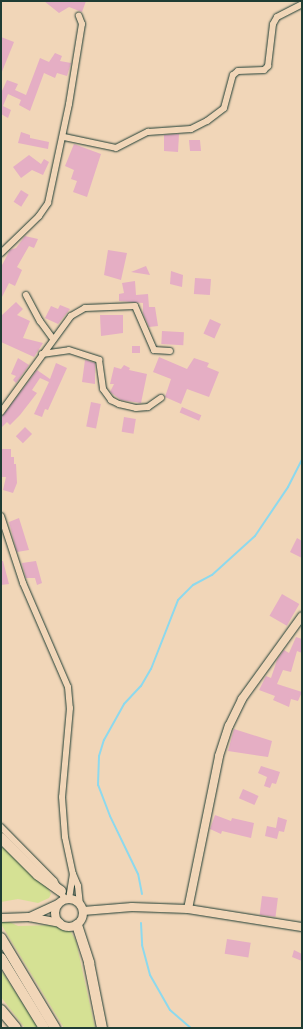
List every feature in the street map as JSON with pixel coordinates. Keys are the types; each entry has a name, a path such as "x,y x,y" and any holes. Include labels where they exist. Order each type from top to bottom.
{"highway":[{"path":"1,838 63,898"},
{"path":"77,925 89,963 102,1028"},
{"path":"1,938 55,1028"},
{"path":"1,958 44,1028"},
{"path":"1,1010 16,1028"}],"main road":[{"path":"188,909 219,756 230,726 242,699 302,616"},
{"path":"63,898 81,907 188,909 302,927"},
{"path":"29,917 63,898"},
{"path":"59,923 55,916 63,898"},
{"path":"1,918 29,917 59,923 66,926 77,925 82,919 81,907"}],"street":[{"path":"64,136 116,148 148,132 191,129 207,121 224,108 233,75 238,71 264,70 268,66 273,24 276,17 302,4"},
{"path":"1,253 39,216 48,202 64,136 82,24 79,16"},
{"path":"26,295 40,321 53,339"},
{"path":"1,412 71,316 85,308 132,306 139,310 154,350 170,351"},
{"path":"42,354 69,350 99,360 103,389 111,400 119,404 136,408 148,406 161,398"},
{"path":"1,516 23,583 68,687 70,708 62,797 65,836 72,874 78,886 81,907"},
{"path":"1,826 63,898 72,874"}],"green space":[{"path":"1,847 8,849 48,888 51,894 49,898 38,903 18,899 1,902"},
{"path":"1,918 18,926 55,925 71,932 76,941 95,1028 64,1028 1,924"},
{"path":"1,970 38,1028 25,1028 1,997"}],"building":[{"path":"44,1 86,1 82,12 69,7 59,13"},
{"path":"1,37 14,42 1,74"},
{"path":"55,53 62,56 60,61 71,63 67,76 57,73 55,78 44,73 30,111 19,105 21,100 8,94 3,106 11,110 8,118 1,114 1,93 7,80 18,84 15,90 26,95 40,58 49,62"},
{"path":"21,132 30,135 30,138 49,142 48,149 18,143"},
{"path":"179,134 178,152 164,151 164,135"},
{"path":"189,140 200,140 201,151 190,151"},
{"path":"74,144 101,154 87,197 73,192 77,181 71,179 74,170 65,166"},
{"path":"29,155 41,164 44,159 49,162 43,175 32,170 21,178 13,167"},
{"path":"21,190 29,195 21,207 14,202"},
{"path":"25,236 38,239 34,248 29,246 17,267 22,270 15,286 9,283 1,299 1,267 10,250 16,248"},
{"path":"108,250 127,253 121,280 104,275"},
{"path":"146,266 150,275 131,272"},
{"path":"171,271 183,275 182,287 170,284"},
{"path":"195,278 211,279 210,295 194,294"},
{"path":"135,281 136,295 148,294 149,307 155,307 158,326 149,327 143,313 143,303 119,301 119,294 124,293 122,283"},
{"path":"16,302 23,309 17,315 30,321 23,338 43,343 34,357 1,342 1,316"},
{"path":"60,305 70,309 58,324 45,318 51,306 58,309"},
{"path":"100,315 123,315 123,333 101,336"},
{"path":"210,319 221,324 214,338 203,334"},
{"path":"162,331 184,332 183,345 161,344"},
{"path":"132,346 140,346 140,353 132,353"},
{"path":"159,357 187,369 194,358 209,363 207,367 219,372 209,397 187,389 181,404 165,397 171,379 153,372"},
{"path":"18,358 29,365 16,383 13,380 16,376 11,374"},
{"path":"85,360 95,363 95,384 82,382"},
{"path":"56,363 67,368 48,410 45,409 42,417 34,414 49,382 40,378 32,390 37,393 20,415 10,425 7,422 1,428 1,418 37,370 50,379"},
{"path":"124,365 130,368 129,370 147,374 141,403 121,400 110,392 114,384 110,384 114,367 121,369"},
{"path":"91,402 101,404 96,428 86,427"},
{"path":"182,407 201,415 199,421 180,413"},
{"path":"124,417 136,419 134,434 122,432"},
{"path":"25,427 32,434 23,443 16,436"},
{"path":"2,449 11,449 11,457 14,457 14,464 16,464 17,483 13,493 3,490 6,477 1,477"},
{"path":"19,518 29,550 17,552 9,522"},
{"path":"297,538 302,541 302,558 290,552"},
{"path":"1,561 3,561 9,584 1,585"},
{"path":"36,561 42,583 37,585 35,578 26,578 22,563"},
{"path":"282,594 299,604 287,626 270,616"},
{"path":"296,637 302,639 302,653 297,651 291,672 283,670 277,684 302,692 298,701 291,699 289,707 273,700 275,696 259,690 266,676 271,678 277,660 284,650 289,653"},
{"path":"234,729 272,741 268,757 228,751"},
{"path":"261,766 280,772 276,784 272,783 270,788 264,786 267,777 258,773"},
{"path":"243,789 259,796 254,805 239,798"},
{"path":"215,815 231,821 232,818 254,823 251,838 222,831 221,834 210,829"},
{"path":"278,817 287,820 284,832 279,831 277,839 265,836 267,826 276,828"},
{"path":"262,896 278,898 276,917 260,915"},
{"path":"227,939 251,943 248,958 225,954"},
{"path":"294,950 302,954 302,961 292,957"}],"waterway":[{"path":"142,894 138,874 110,816 98,785 99,756 104,740 124,704 141,686 151,669 178,600 193,585 212,575 255,536 288,487 302,460"},
{"path":"141,923 142,945 150,975 170,1010 191,1028"}]}
